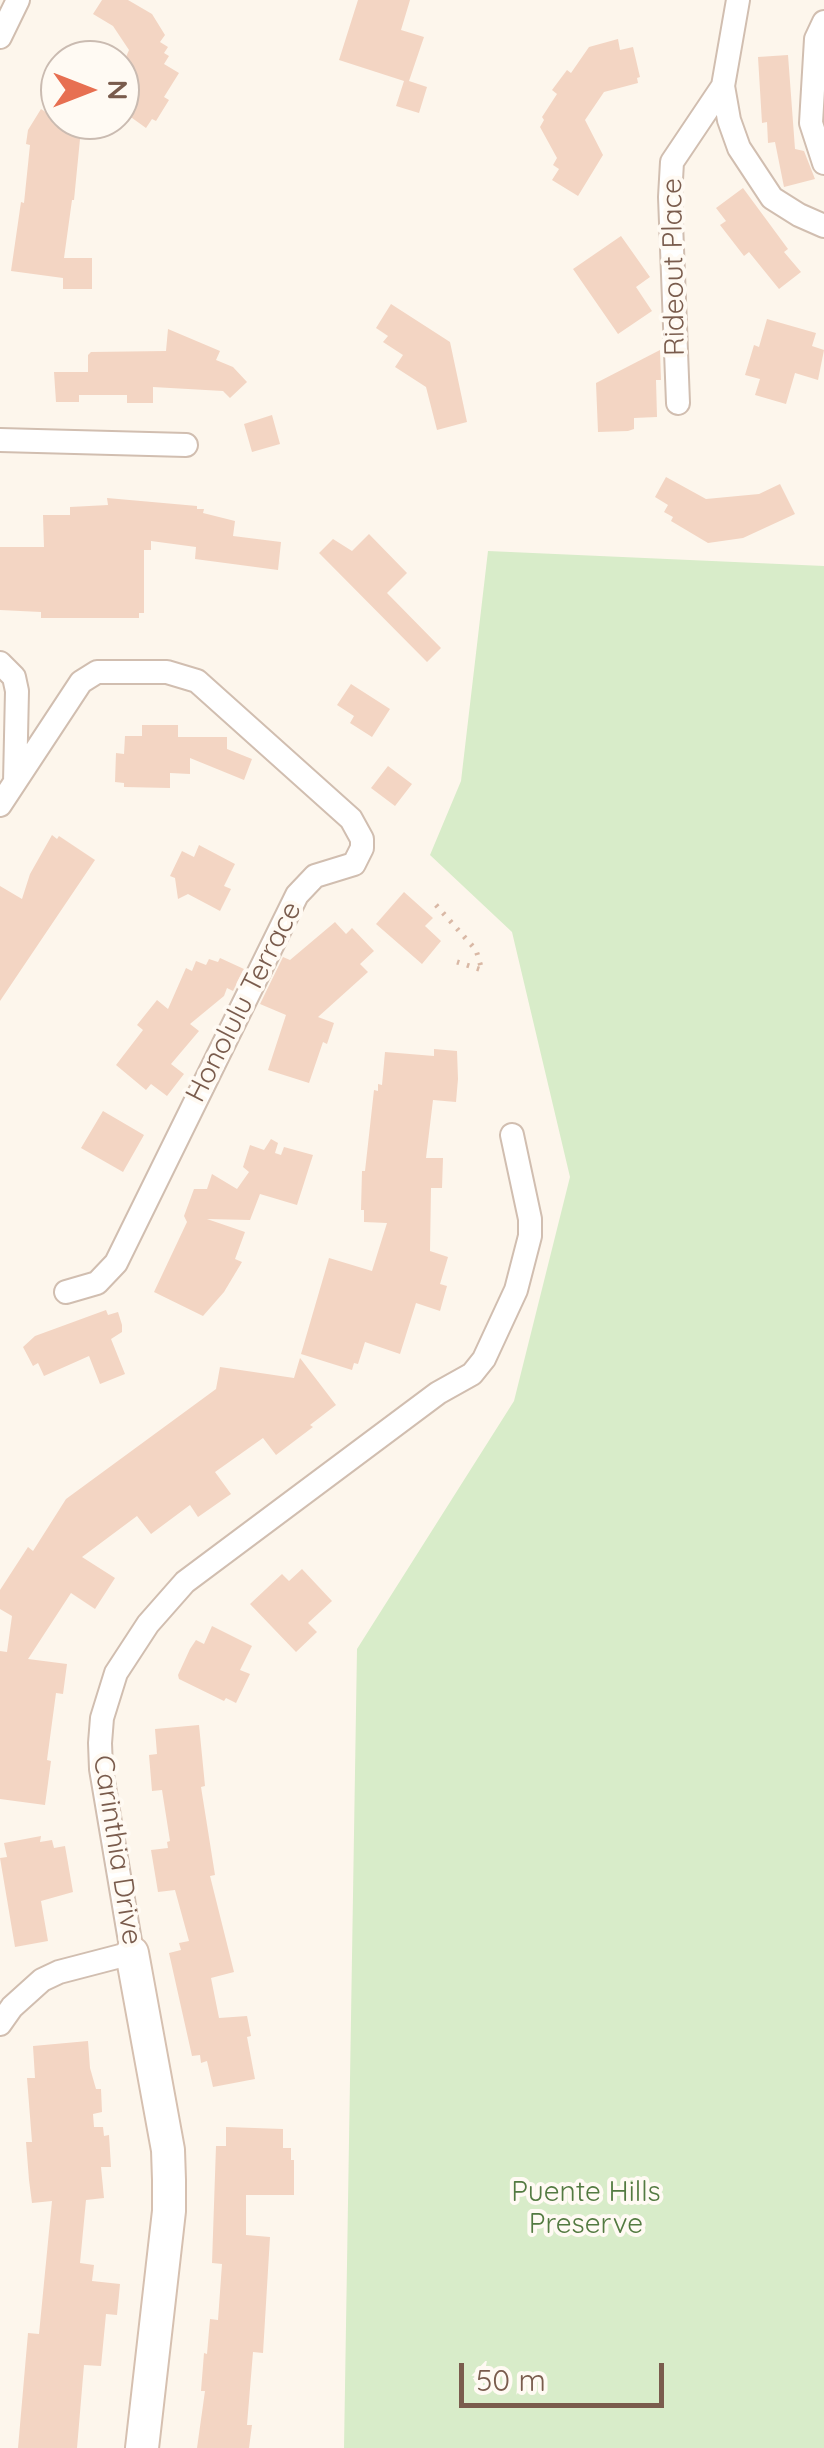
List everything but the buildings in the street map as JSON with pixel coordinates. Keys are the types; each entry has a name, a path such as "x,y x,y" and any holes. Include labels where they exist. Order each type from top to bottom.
{"street":[{"path":"0,37 18,0"},
{"path":"738,0 723,86 739,148 772,198 799,216 824,226"},
{"path":"824,22 816,39 810,123 824,163"},
{"name":"Rideout Place","path":"678,403 672,162 723,86"},
{"path":"0,440 186,446"},
{"path":"0,663 14,677 16,691 15,782"},
{"name":"Honolulu Terrace","path":"0,805 73,691 90,676 105,672 180,674 197,681 351,819 362,839 354,864 314,876 297,895 116,1264 97,1283 66,1292"},
{"name":"Carinthia Drive","path":"142,2448 169,2211 168,2150 100,1769 102,1718 116,1673 148,1624 186,1582 438,1393 472,1374 484,1359 516,1290 530,1236 530,1218 512,1135"},
{"path":"0,2024 12,2007 42,1980 132,1952"}],"path":[{"path":"436,905 476,950 482,970 458,962"}],"green space":[{"name":"Puente Hills Preserve","path":"488,551 824,566 824,2448 344,2448 357,1649 514,1401 570,1177 512,932 430,855 461,781"}]}
